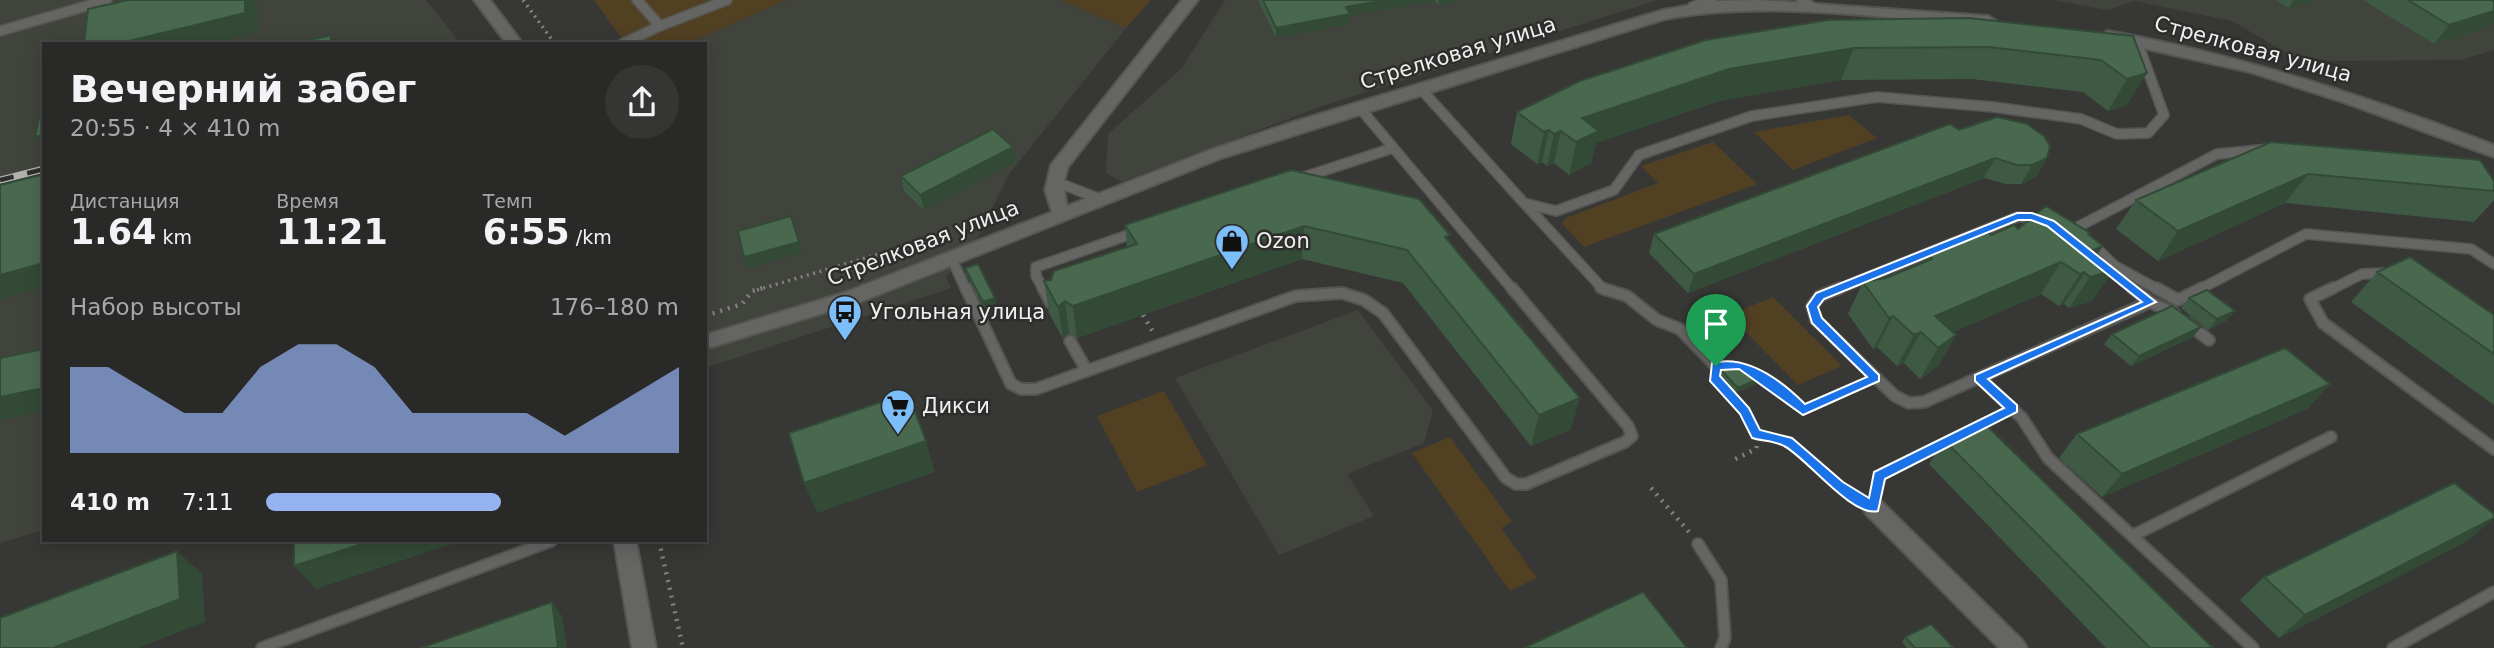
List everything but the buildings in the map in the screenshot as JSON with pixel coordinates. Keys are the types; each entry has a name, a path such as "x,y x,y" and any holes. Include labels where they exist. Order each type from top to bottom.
{"street":[{"path":"482,0 514,42"},
{"path":"1062,214 1052,195 1053,180 1060,165 1190,0"},
{"name":"Стрелковая улица","path":"707,341 853,297 1216,154 1420,88 1686,9 1760,3 1807,4 2010,23"},
{"name":"Стрелковая улица","path":"2088,33 2137,41 2280,76 2391,112 2494,151"},
{"path":"1874,508 2015,648"},
{"path":"625,542 644,648"}],"lane":[{"path":"0,31 107,0"},
{"path":"637,0 660,26"},
{"path":"626,42 727,0"},
{"path":"1686,9 1712,0"},
{"path":"1524,203 1556,211 1614,190 1639,155 1752,116 1877,97 1993,107 2081,119 2117,134 2148,133 2164,115 2137,41"},
{"path":"1420,88 1602,289 1628,296 1657,320 1680,329 1716,366"},
{"path":"951,257 1011,384 1021,389 1036,389 1296,296 1318,293 1354,295 1369,299 1382,313 1506,478 1516,484 1526,484 1625,442 1632,436 1628,426 1359,107"},
{"path":"1287,182 1393,148"},
{"path":"2209,340 2172,311 2150,302 2074,229 2217,154 2260,148 2288,150"},
{"path":"1053,180 1100,199"},
{"path":"2150,302 1924,402 1909,403 1895,396 1816,320 1812,306 1820,296 2017,217 2032,216 2051,224 2112,267 2178,300 2306,234 2471,250 2493,262"},
{"path":"1052,306 1036,276 1036,267 1154,226"},
{"path":"2399,281 2388,273 2362,274 2310,299 2323,323 2494,449"},
{"path":"1070,341 1087,371"},
{"path":"1980,378 2022,418 2048,458 2253,648"},
{"path":"2132,536 2331,437"},
{"path":"261,648 548,542"},
{"path":"1698,544 1721,580 1725,638 1721,648"},
{"path":"2393,648 2494,592"}],"path":[{"path":"523,0 554,42"},
{"path":"963,234 984,220"},
{"path":"707,315 742,304 752,291 903,247 919,247 940,241"},
{"path":"1731,461 1756,449 1756,434 1745,411 1714,378 1716,366 1741,365 1789,396 1803,410 1875,378"},
{"path":"1756,434 1788,442 1838,486 1874,508 1879,476 2013,409"},
{"path":"1651,488 1698,544"},
{"path":"659,542 683,648"}],"shaded area":[{"path":"0,0 426,0 459,42 42,42 42,531 0,543"},
{"path":"594,0 786,0 692,42 625,42"},
{"path":"786,0 1060,0 1126,28 1009,174 978,236 946,277 951,288 707,367 707,42 692,42"},
{"path":"1060,0 1151,0 1126,28"},
{"path":"1225,0 1658,0 1322,106 1122,182 1106,173 1108,134 1182,68"},
{"path":"2053,0 2494,0 2494,50 2461,60 2331,61 2292,56 2232,21 2135,1 2107,10"},
{"path":"1849,115 1877,138 1793,170 1754,132"},
{"path":"1713,142 1757,184 1584,247 1562,223 1566,218 1658,183 1641,166"},
{"path":"1773,297 1842,366 1798,385 1729,315"},
{"path":"1358,310 1433,411 1424,443 1347,474 1374,516 1279,555 1175,378"},
{"path":"1164,391 1207,465 1137,492 1097,416"},
{"path":"1450,437 1512,522 1501,528 1537,578 1510,591 1412,453"}],"railway":[{"path":"0,180 42,170"}],"place":[{"name":"Ozon","path":"1232,271"},
{"name":"Угольная улица","path":"845,342"},
{"name":"Дикси","path":"898,436"}],"route":[{"path":"2032,216 2051,224 2150,302 1980,378 2013,409 1975,425 1879,476 1874,508 1838,486 1788,442 1756,434 1745,411 1714,378 1716,366 1741,365 1789,396 1803,410 1875,378 1816,320 1812,306 1820,296 2017,217 2032,216"}]}
